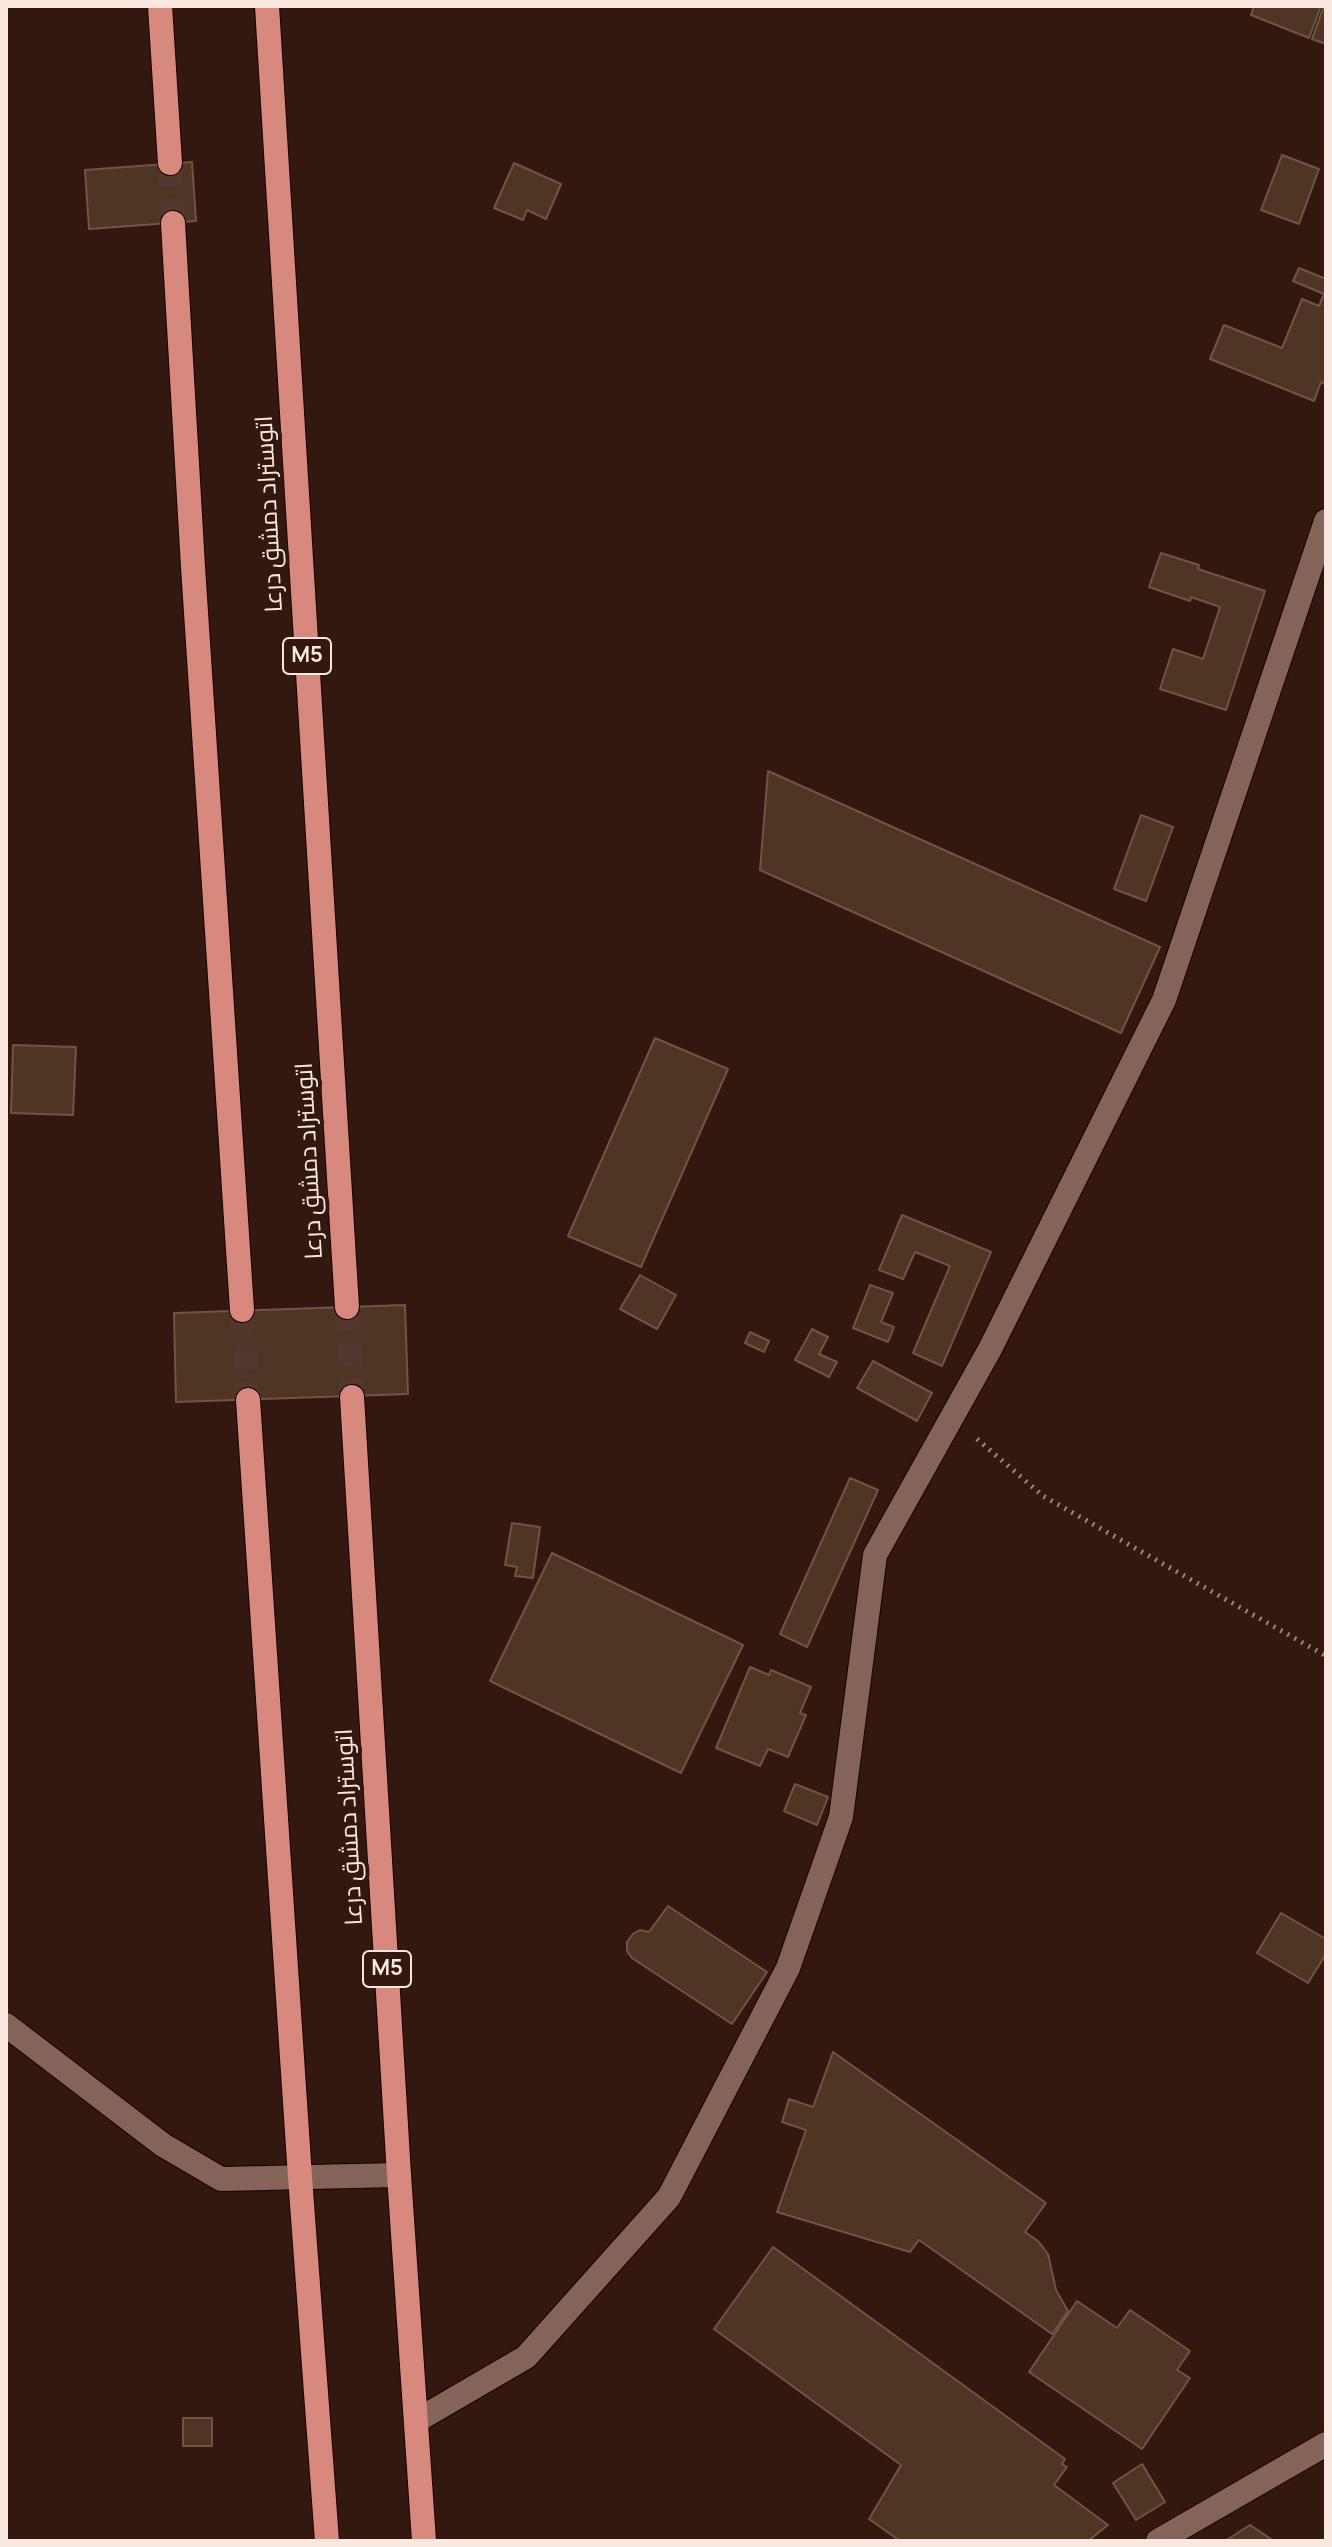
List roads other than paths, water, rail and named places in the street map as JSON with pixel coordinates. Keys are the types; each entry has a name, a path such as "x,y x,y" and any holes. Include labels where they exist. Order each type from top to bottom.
{"highway":[{"path":"160,6 170,163"},
{"name":"اتوستراد دمشق درعا","path":"267,6 347,1307"},
{"path":"173,223 242,1310"},
{"name":"اتوستراد دمشق درعا","path":"352,1397 424,2541"},
{"path":"248,1400 327,2541"}],"street":[{"path":"416,2421 526,2357 669,2197 788,1968 841,1817 875,1555 990,1349 1164,1000 1326,521"},
{"path":"6,2025 163,2145 221,2179 399,2175"},
{"path":"1158,2541 1326,2444"}],"tunnel":[{"path":"170,163 173,223"},
{"path":"347,1307 352,1397"},
{"path":"242,1310 248,1400"}]}
